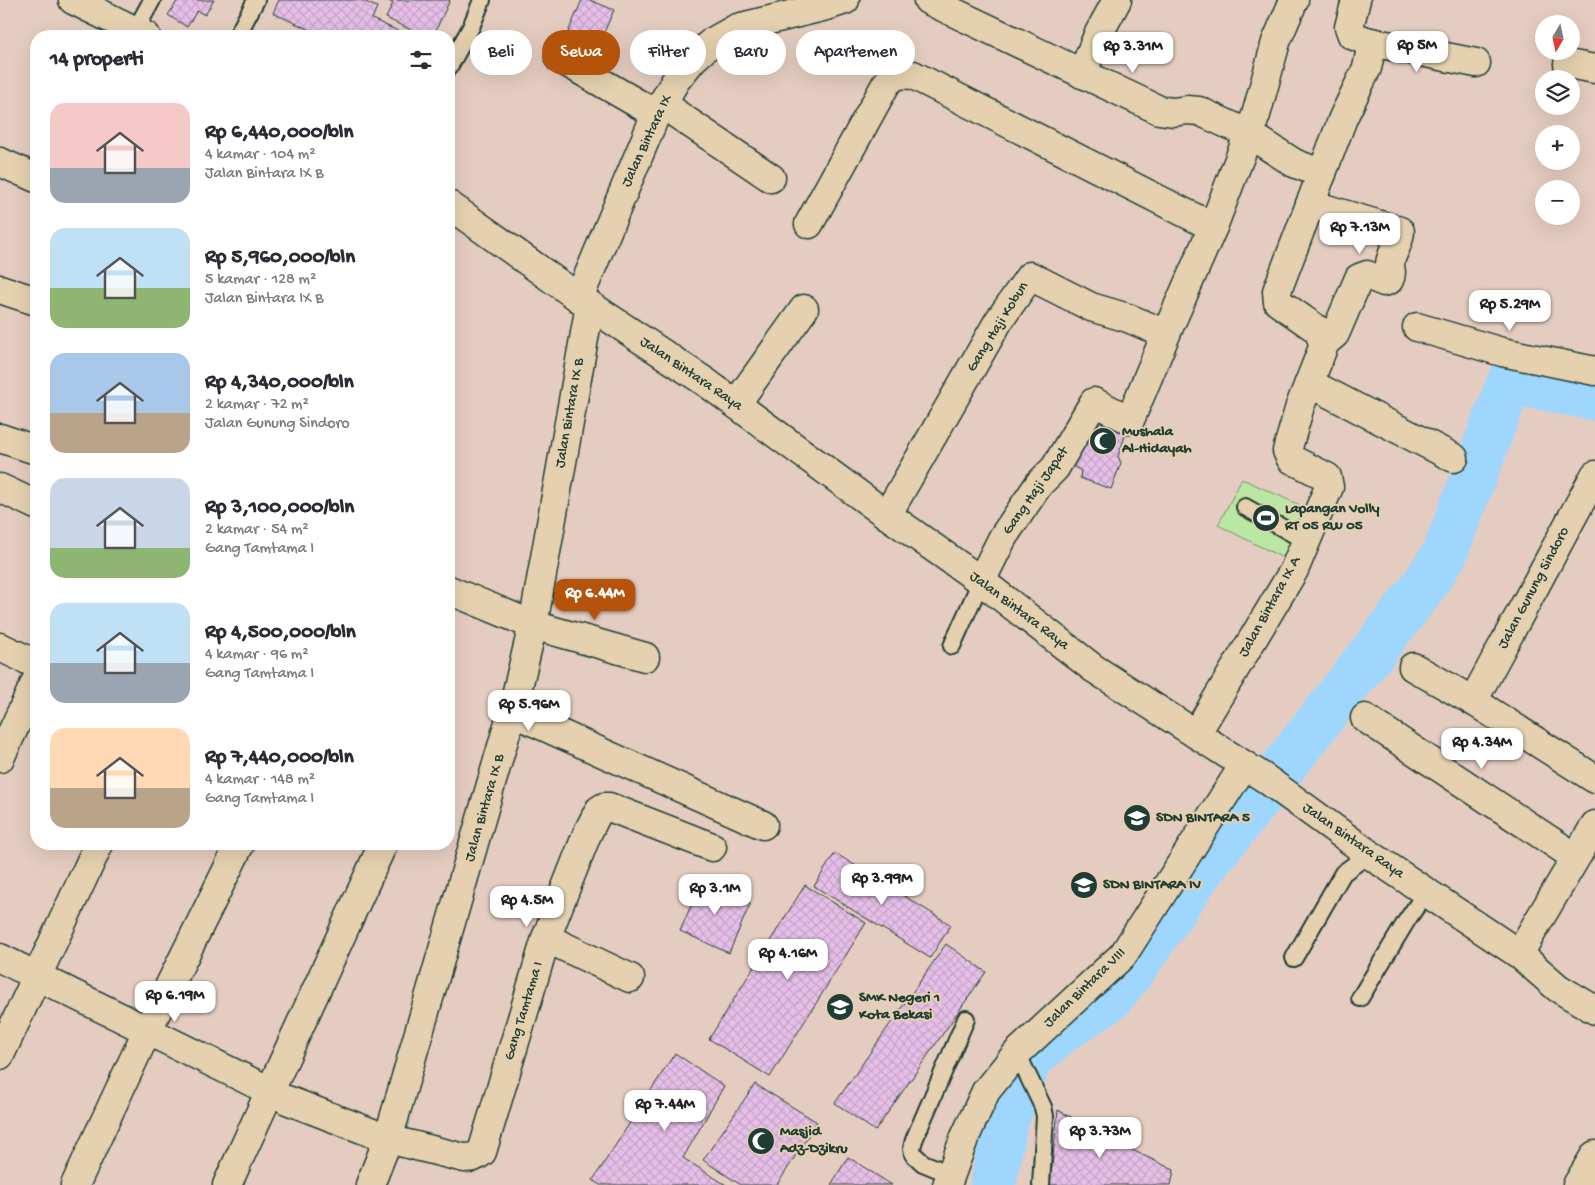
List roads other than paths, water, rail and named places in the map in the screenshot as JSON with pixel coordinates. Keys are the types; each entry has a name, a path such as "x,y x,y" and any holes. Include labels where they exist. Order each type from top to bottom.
{"street":[{"path":"75,0 132,30"},
{"name":"Jalan Bintara IX","path":"584,302 660,108 676,80 693,60 712,42 738,28 845,0"},
{"path":"928,0 1159,110 1173,112 1199,111 1249,134 1294,163 1322,174"},
{"path":"1082,74 1098,35 1117,0"},
{"path":"1164,339 1213,227 1249,134 1276,42 1294,0"},
{"path":"1356,0 1348,27 1352,35 1366,41 1476,63"},
{"path":"1310,204 1400,231 1390,264 1392,273 1389,280 1384,282 1367,275 1359,278 1335,334 1323,344 1318,330 1278,302 1277,291 1310,204 1322,174 1343,118 1367,68 1371,49 1366,41"},
{"path":"1568,64 1595,69"},
{"path":"809,224 886,84 893,77 901,74 913,75 1213,227"},
{"path":"593,75 678,115 771,178"},
{"path":"0,162 30,175"},
{"name":"Jalan Bintara Raya","path":"455,209 584,302 707,383 887,515 981,581 1093,668 1255,772 1369,854 1519,954 1558,988 1595,1010"},
{"name":"Gang Haji Kobun","path":"887,515 993,331 1030,276 1091,307 1128,318 1164,339"},
{"path":"0,289 30,299"},
{"name":"Jalan Bintara IX B","path":"370,1185 388,1138 512,712 533,625 584,302"},
{"path":"736,404 804,309"},
{"path":"1417,327 1502,352 1595,371"},
{"name":"Gang Haji Japat","path":"981,581 1003,537 1039,484 1055,468 1094,402 1130,420 1164,339"},
{"name":"Jalan Bintara IX A","path":"1196,734 1294,570 1329,487 1327,477 1291,459 1287,451 1323,344"},
{"path":"1309,383 1454,458"},
{"path":"0,438 30,448"},
{"name":"Jalan Gunung Sindoro","path":"1473,701 1595,475"},
{"path":"0,488 30,502"},
{"path":"455,592 533,625 645,657"},
{"path":"0,647 30,661"},
{"path":"1413,667 1473,701 1595,779"},
{"path":"0,758 30,694"},
{"path":"512,712 762,824"},
{"path":"1365,718 1575,857"},
{"name":"Jalan Bintara VIII","path":"948,1179 986,1091 1123,955 1255,772"},
{"name":"Gang Tamtama I","path":"388,1138 464,1158 472,1158 482,1152 546,938 587,834 599,810 609,807 712,847"},
{"path":"1519,954 1595,825"},
{"path":"0,1055 96,850"},
{"path":"75,1185 237,850"},
{"path":"227,1185 279,1096 380,850"},
{"path":"546,938 630,978"},
{"path":"0,958 279,1096 388,1138"},
{"path":"1577,1185 1595,1155"}],"lane":[{"path":"141,30 152,0"},
{"path":"240,30 256,0"},
{"path":"455,56 482,0"},
{"path":"1245,507 1306,541"},
{"path":"952,646 981,581"},
{"path":"1294,958 1342,873 1369,854"},
{"path":"1360,998 1407,920 1427,891"},
{"path":"948,1179 923,1163 913,1154 912,1148 966,1019"},
{"path":"1020,1059 1043,1107 1045,1116 1041,1185"}],"waterway":[{"path":"993,1185 1005,1123 1029,1059 1064,1029 1109,999 1129,975 1203,867 1421,590 1444,555 1510,381 1595,398"}],"place":[{"name":"Mushala Al-Hidayah","path":"1103,441"},
{"name":"Lapangan Volly RT 05 RW 05","path":"1266,518"},
{"name":"SDN BINTARA 5","path":"1137,818"},
{"name":"SDN BINTARA IV","path":"1084,885"},
{"name":"SMK Negeri 1 Kota Bekasi","path":"840,1007"},
{"name":"Masjid Adz-Dzikru","path":"761,1141"}]}
